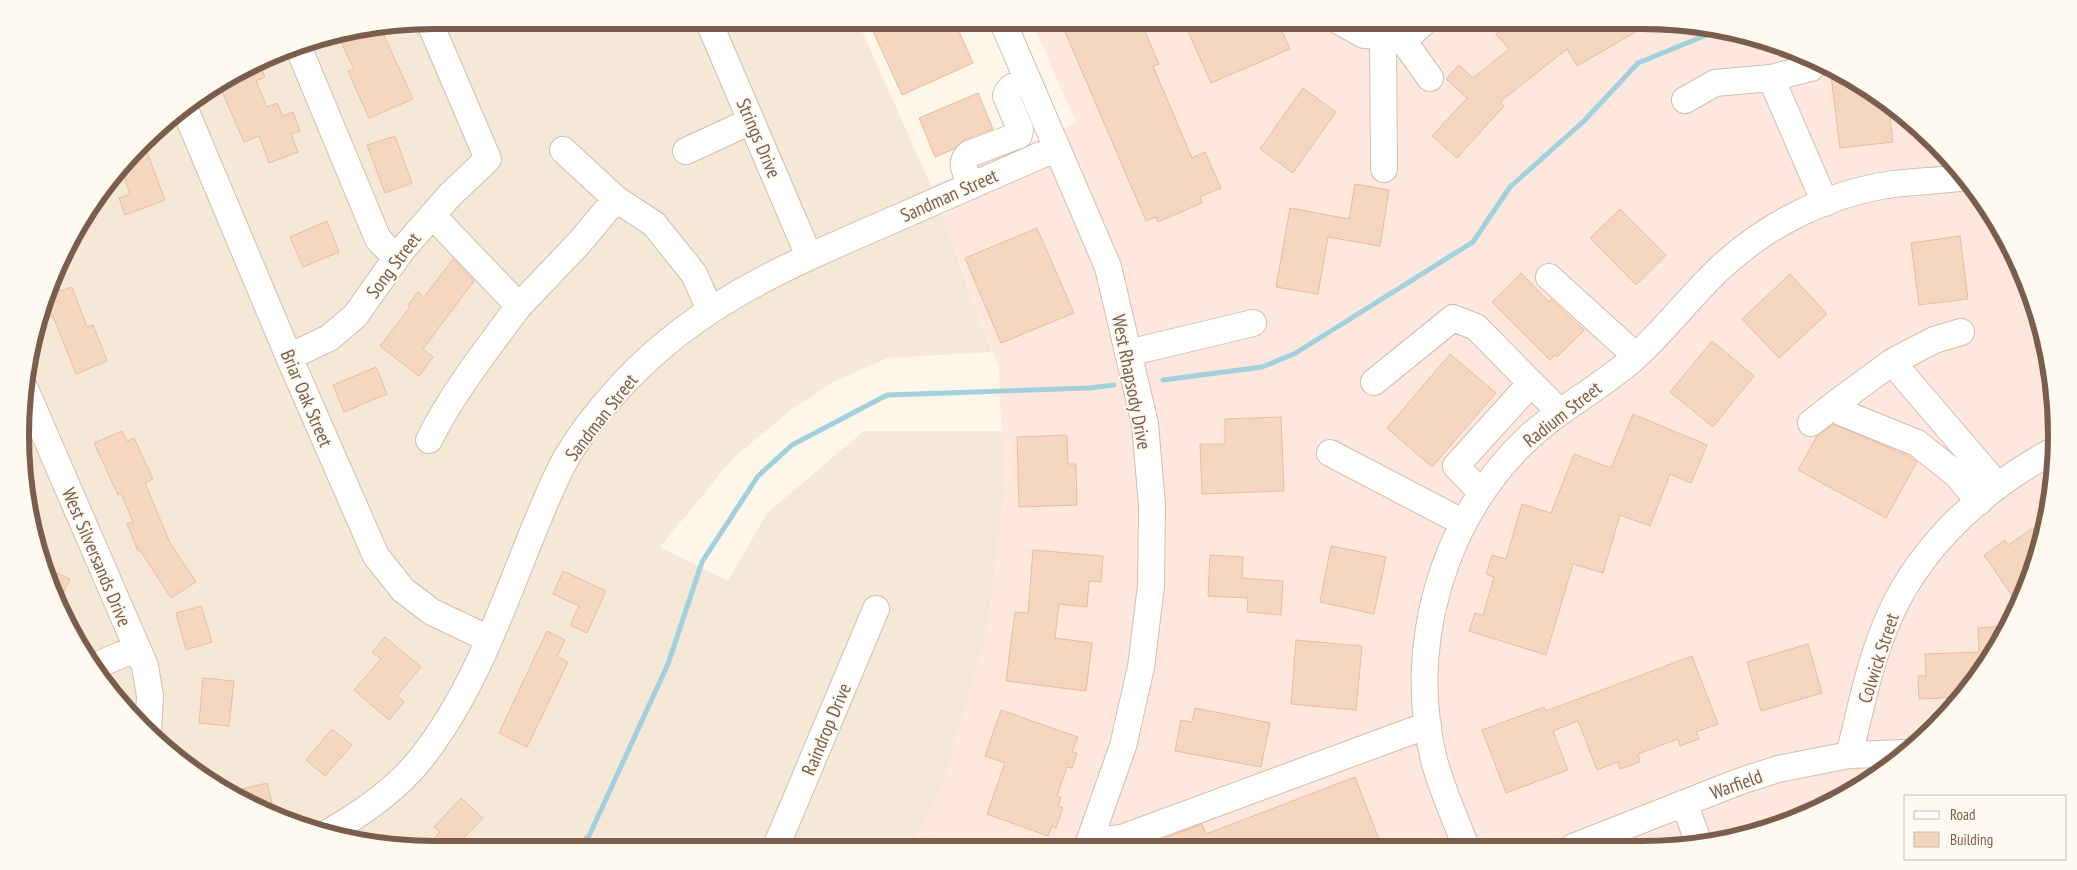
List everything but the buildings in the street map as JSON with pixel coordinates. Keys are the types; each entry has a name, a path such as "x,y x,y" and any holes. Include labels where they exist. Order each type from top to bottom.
{"street":[{"name":"Song Street","path":"289,357 329,338 355,316 396,258 432,215 488,159 432,29"},
{"name":"Strings Drive","path":"712,29 809,256"},
{"name":"West Rhapsody Drive","path":"1006,29 1108,267 1145,424 1152,505 1151,586 1141,667 1123,746 1089,841"},
{"path":"1365,29 1383,35 1412,33 1416,29"},
{"path":"1383,35 1430,78"},
{"path":"1383,35 1384,169"},
{"path":"300,52 378,239 396,258"},
{"path":"1685,100 1715,83 1771,78 1811,68"},
{"path":"1771,78 1825,203"},
{"path":"971,185 963,165 964,157 1019,135 1020,129 1006,96 1012,87 1028,81"},
{"name":"Briar Oak Street","path":"187,114 289,357 376,556 388,574 403,590 432,612 489,639"},
{"path":"686,151 752,121"},
{"name":"Sandman Street","path":"335,828 375,802 418,762 438,735 462,697 489,639 557,476 582,435 611,397 644,362 681,330 757,282 809,256 1056,148"},
{"path":"563,150 616,199 654,224 694,274 710,310"},
{"name":"Radium Street","path":"1464,841 1444,793 1434,760 1428,725 1425,673 1430,621 1443,571 1464,523 1482,493 1503,465 1527,440 1560,412 1636,356 1657,337 1716,272 1741,250 1783,222 1825,203 1860,191 1893,184 1956,178"},
{"path":"429,440 439,420 477,362 519,306 579,243 616,199"},
{"path":"432,215 519,306"},
{"path":"1550,277 1636,356"},
{"path":"1374,382 1453,318 1476,327 1560,412"},
{"path":"1128,353 1253,323"},
{"path":"1811,423 1892,362 1934,340 1962,332"},
{"path":"1892,362 1988,494"},
{"path":"1482,493 1456,466 1531,383"},
{"path":"1835,404 1844,413 1917,443 1957,475 1988,494"},
{"name":"West Silversands Drive","path":"30,411 145,666 150,696 148,722"},
{"path":"1330,453 1464,523"},
{"name":"Colwick Street","path":"1849,755 1874,657 1885,627 1915,571 1937,542 1963,515 1988,494 2047,455"},
{"name":"Raindrop Drive","path":"778,841 876,609"},
{"path":"99,664 137,648"},
{"path":"1129,841 1428,725"},
{"name":"Warfield","path":"1588,841 1778,769 1849,755 1894,753"},
{"path":"1684,804 1697,838"}],"shaded area":[{"path":"435,29 861,29 931,186 992,352 888,358 833,382 791,410 734,457 660,547 728,581 767,513 864,431 1002,431 1004,496 987,633 943,784 913,841 435,841 382,838 304,820 255,799 209,773 167,740 148,722 130,703 97,661 71,615 50,566 37,514 32,488 29,435 32,382 37,356 50,304 71,255 97,209 130,167 148,148 167,130 209,97 255,71 304,50 330,43 382,32"},
{"path":"1035,29 1669,30 1721,37 1773,50 1845,83 1868,97 1910,130 1947,167 1964,188 1980,209 2006,255 2027,304 2034,330 2045,382 2047,408 2048,435 2045,488 2027,566 1994,638 1980,661 1947,703 1910,740 1868,773 1822,799 1773,820 1695,838 1642,841 913,841 943,784 987,633 1004,496 999,368 931,186 1076,123"}],"waterway":[{"path":"1163,380 1262,367 1294,354 1473,242 1510,187 1584,121 1638,63 1708,34"},
{"path":"584,841 589,836 668,664 702,562 758,476 792,445 887,395 1089,388 1114,385"}]}
